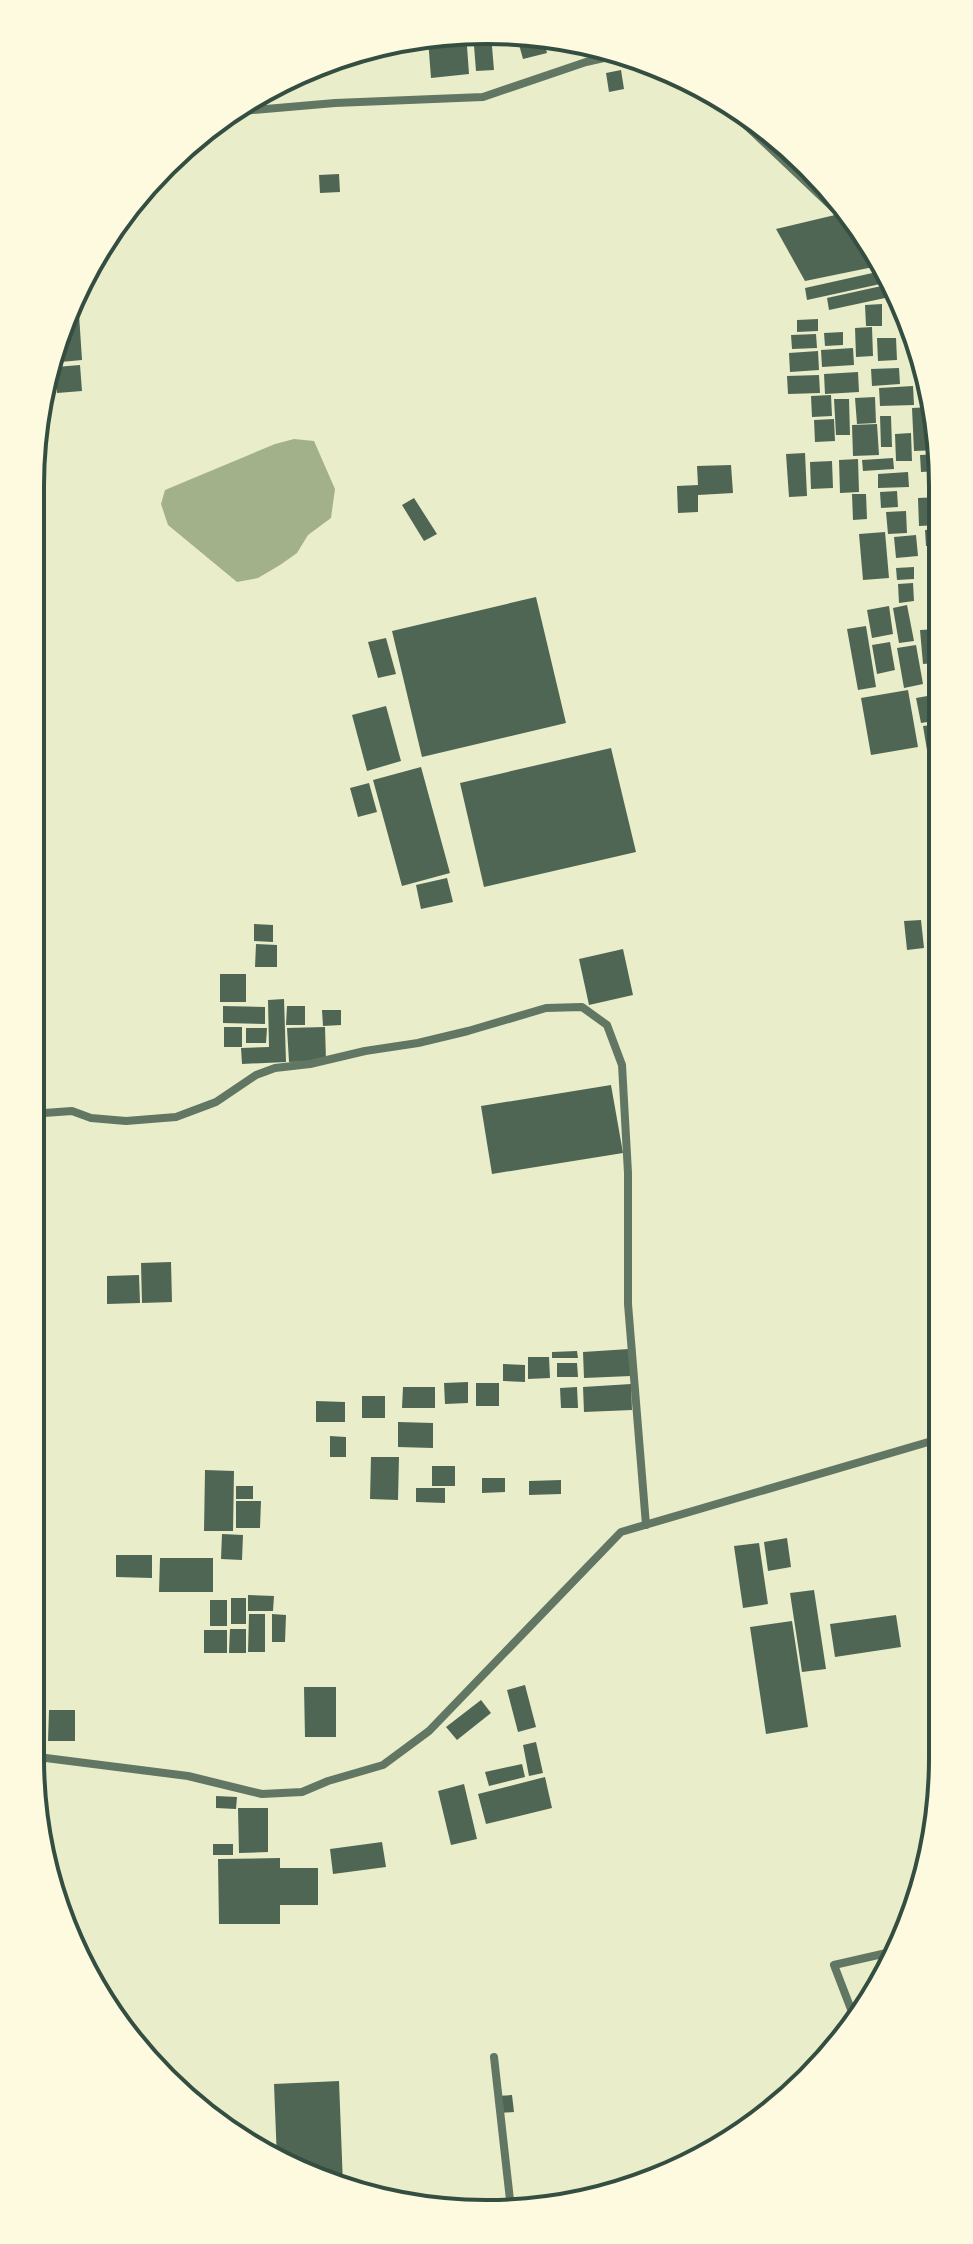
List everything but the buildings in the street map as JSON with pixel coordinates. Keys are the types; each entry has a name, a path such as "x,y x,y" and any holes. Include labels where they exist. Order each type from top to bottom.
{"street":[{"path":"255,110 483,97 600,59"},
{"path":"760,138 813,188"},
{"path":"44,1113 72,1111 91,1118 126,1121 176,1117 216,1102 256,1075 275,1068 418,1043 546,1008 582,1007 607,1025 622,1065 628,1173 628,1304 646,1525"},
{"path":"44,1758 188,1776 262,1794 302,1792 383,1765 429,1731 621,1532 929,1442"},
{"path":"851,2008 834,1965 883,1954"},
{"path":"494,2057 510,2199"}],"shaded area":[{"path":"294,439 314,441 335,489 331,518 308,535 297,553 280,565 258,578 237,582 168,525 161,504 165,490"}]}
